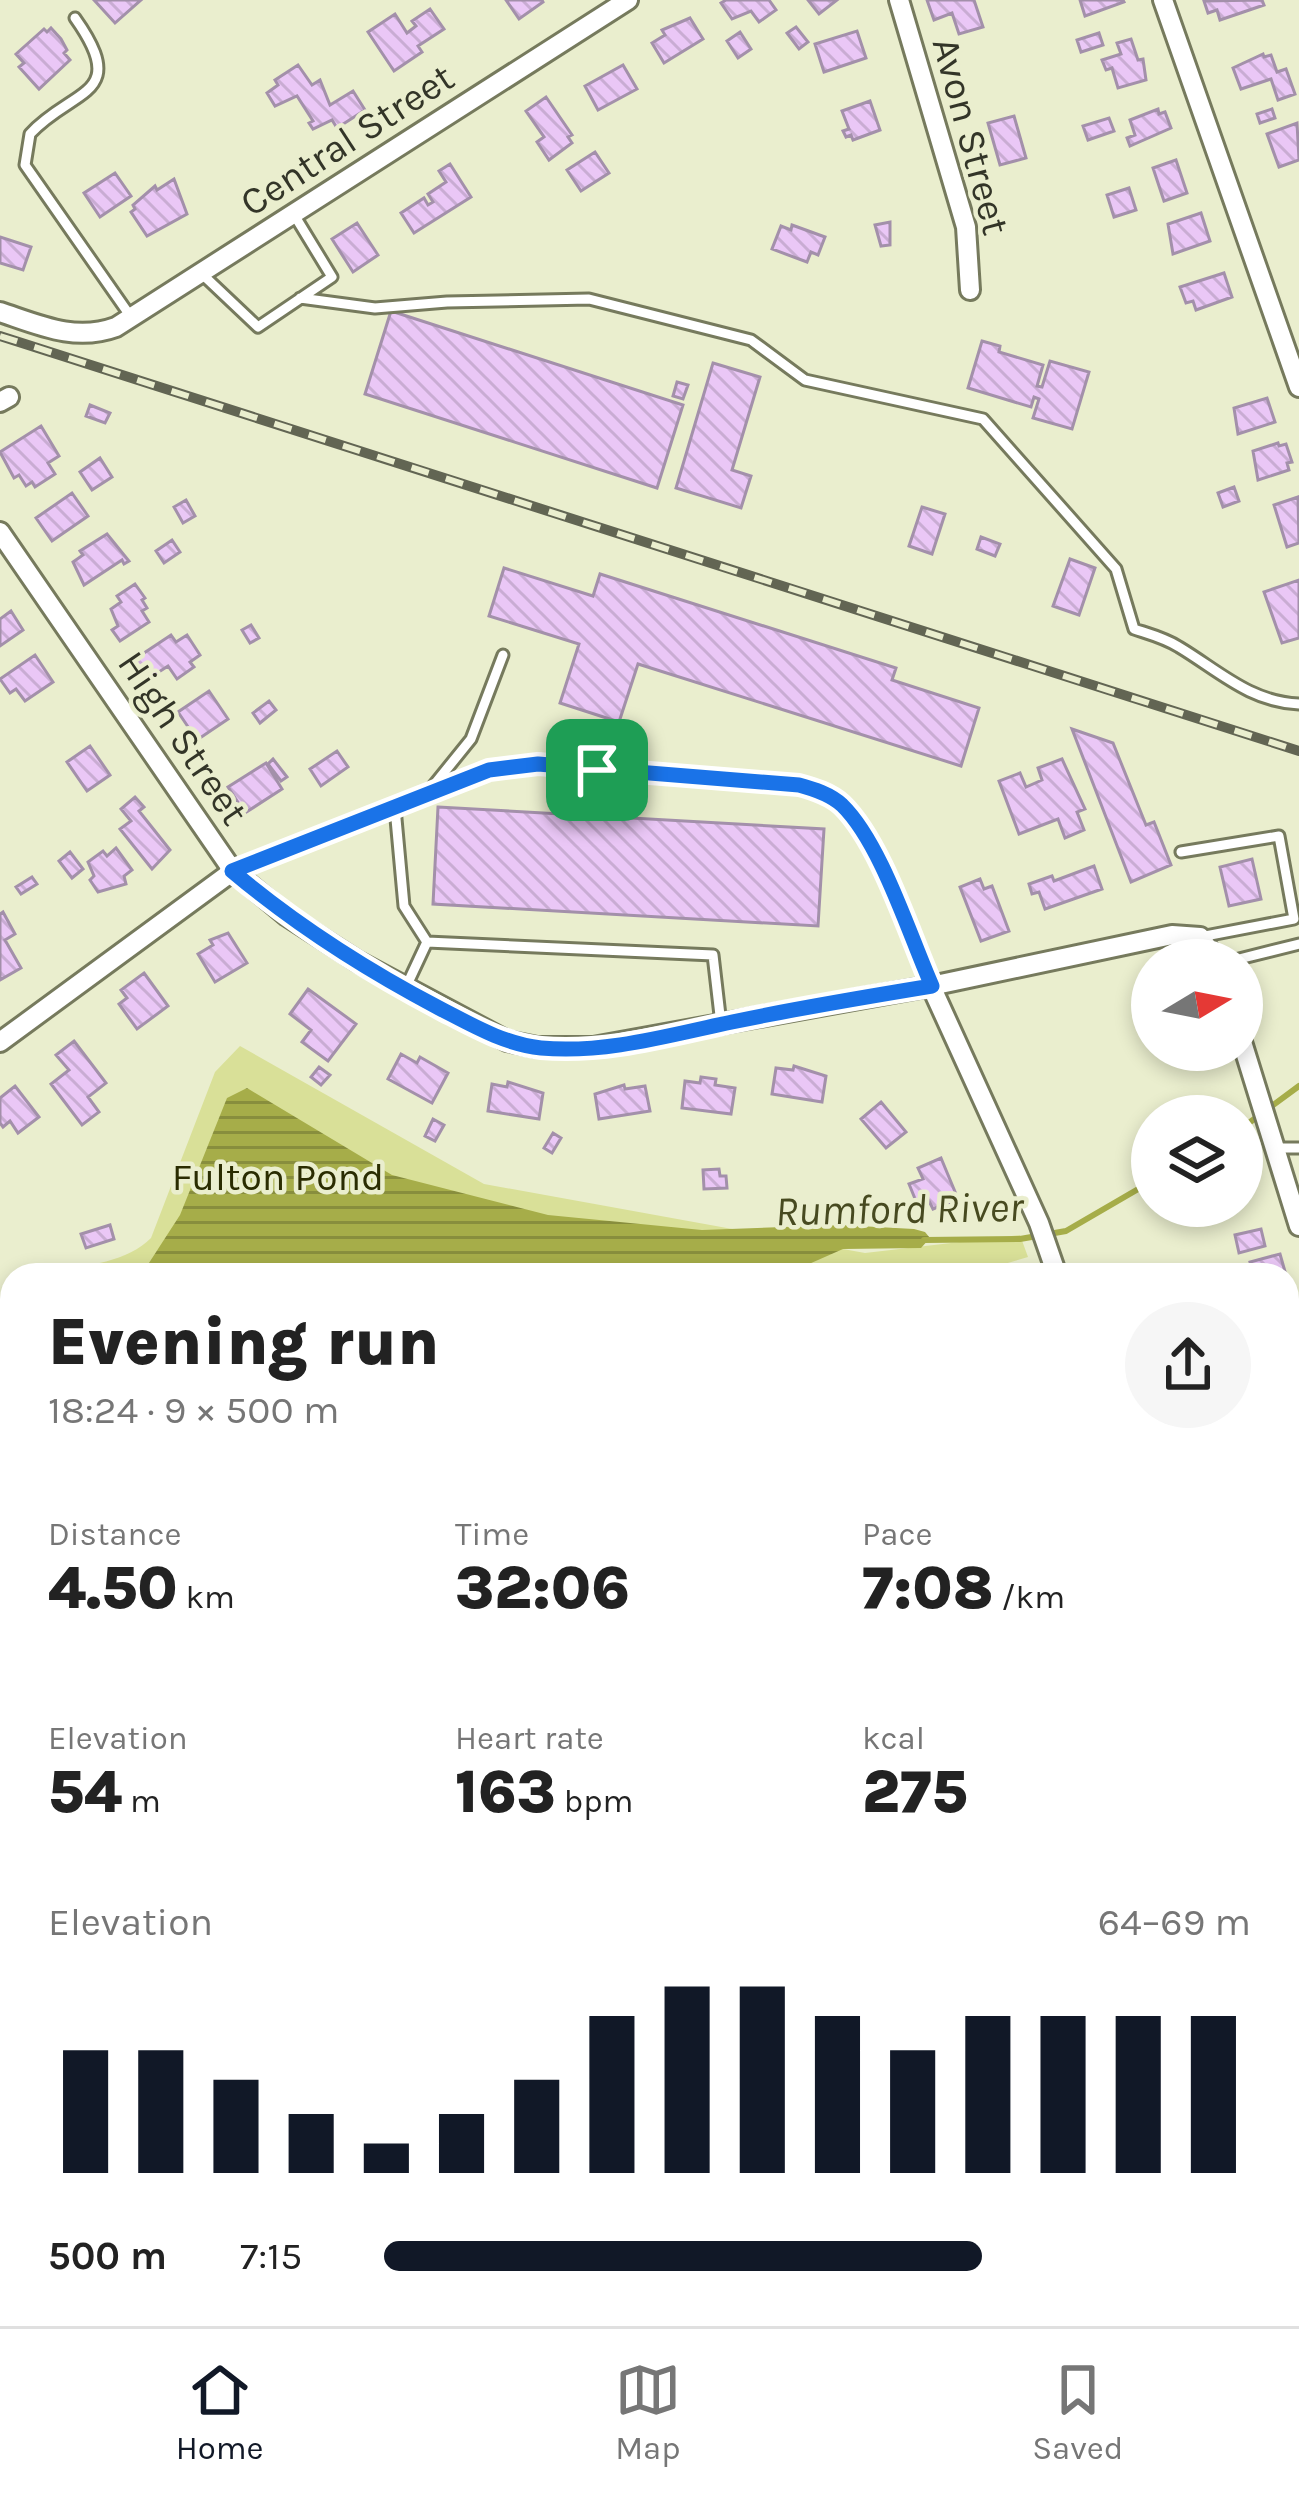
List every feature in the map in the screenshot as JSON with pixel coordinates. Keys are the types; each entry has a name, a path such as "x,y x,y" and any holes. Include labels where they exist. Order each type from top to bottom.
{"street":[{"name":"Central Street","path":"0,312 65,333 100,333 131,318 628,0"},
{"name":"Avon Street","path":"899,0 966,227 970,290"},
{"path":"1163,0 1299,387"},
{"name":"High Street","path":"0,532 232,871 286,916 405,989 507,1041 537,1047 593,1047 932,986 1172,935 1200,937"},
{"path":"0,1042 232,871"},
{"path":"932,986 1053,1263"},
{"path":"1251,1071 1299,1226"}],"lane":[{"path":"75,18 92,41 99,62 96,79 85,96 30,134 25,165 131,318"},
{"path":"201,274 258,327 332,277 293,213"},
{"path":"300,298 376,308 590,299 752,340 805,380 983,419 1116,569 1134,629 1174,643 1250,694 1299,704"},
{"path":"425,795 471,739 503,655"},
{"path":"232,871 489,770 538,764 799,785 839,802 865,832 932,986"},
{"path":"394,808 404,906 427,942"},
{"path":"1181,852 1279,836 1294,919 1200,937"},
{"path":"405,989 427,942"},
{"path":"427,942 712,955 721,1024"},
{"path":"1263,953 1299,944"},
{"path":"1272,1142 1299,1148"}],"green space":[{"name":"Fulton Pond","path":"240,1046 484,1184 865,1253 1020,1235 1028,1257 1008,1263 97,1263 119,1257 151,1238 215,1072"}],"shaded area":[{"name":"Fulton Pond","path":"247,1088 392,1175 548,1215 702,1230 841,1225 914,1229 930,1238 921,1248 843,1249 811,1263 149,1263 180,1215 227,1098"}],"building":[{"path":"94,0 141,0 115,23"},
{"path":"506,0 542,0 543,2 519,19"},
{"path":"769,0 776,10 759,22 751,11 732,19 721,3"},
{"path":"808,0 837,0 819,14"},
{"path":"927,0 974,0 983,27 959,34 952,13 934,20"},
{"path":"1080,0 1123,0 1124,2 1085,16"},
{"path":"1262,0 1264,5 1220,20 1217,10 1208,13 1204,1"},
{"path":"430,9 444,29 418,46 422,52 394,71 368,32 395,14 407,33 416,26 412,21"},
{"path":"690,18 703,39 664,63 652,43 665,35 662,30"},
{"path":"796,27 808,42 799,49 787,33"},
{"path":"51,28 70,60 39,89 19,67 24,63 16,54"},
{"path":"857,31 866,58 824,72 815,44"},
{"path":"740,32 751,49 738,58 727,41"},
{"path":"1099,33 1103,45 1081,52 1077,40"},
{"path":"1131,39 1138,60 1143,59 1146,80 1118,88 1112,68 1106,70 1102,60 1121,54 1117,43"},
{"path":"1271,55 1277,72 1286,69 1295,94 1278,100 1271,79 1241,89 1233,68"},
{"path":"298,65 312,85 320,80 330,105 353,91 365,110 337,128 332,120 313,129 297,96 275,106 267,93 278,85 275,80"},
{"path":"623,65 637,89 598,110 585,86"},
{"path":"546,97 572,135 568,137 572,143 549,160 537,142 544,137 526,111"},
{"path":"870,101 880,130 853,140 851,135 846,137 843,131 849,129 842,111"},
{"path":"1158,109 1159,114 1165,112 1171,128 1130,146 1127,138 1135,135 1130,120"},
{"path":"1272,109 1275,118 1260,123 1257,114"},
{"path":"1014,116 1026,158 1000,165 988,123"},
{"path":"1109,118 1114,131 1088,140 1083,126"},
{"path":"1297,123 1299,160 1279,167 1267,134"},
{"path":"595,152 609,173 581,191 567,170"},
{"path":"1176,160 1187,193 1164,201 1153,168"},
{"path":"450,164 471,197 414,233 401,213 424,198 428,205 433,202 428,194 446,182 439,171"},
{"path":"115,173 131,196 100,217 84,193"},
{"path":"174,179 187,214 147,236 131,212 133,205 155,186 157,190"},
{"path":"1129,188 1136,210 1114,217 1107,195"},
{"path":"1201,213 1210,241 1173,254 1168,224"},
{"path":"890,222 890,245 881,246 875,225"},
{"path":"357,223 378,255 353,272 332,239"},
{"path":"792,225 825,237 818,255 811,252 807,262 772,249 781,226 791,230"},
{"path":"0,237 31,247 23,270 0,263"},
{"path":"1224,273 1232,297 1196,310 1193,301 1186,303 1180,287"},
{"path":"391,311 683,405 657,488 365,394"},
{"path":"982,341 1000,346 999,352 1043,365 1037,386 1042,387 1050,361 1089,372 1072,429 1033,418 1039,399 1034,397 1031,407 968,388"},
{"path":"713,363 760,377 732,470 751,476 741,508 676,488"},
{"path":"677,382 688,385 683,399 673,396"},
{"path":"1267,398 1275,422 1238,434 1234,408"},
{"path":"90,405 110,413 105,423 86,416"},
{"path":"41,426 59,456 48,463 55,474 35,487 32,482 26,486 19,475 14,478 0,452"},
{"path":"1286,444 1292,462 1287,463 1289,470 1258,480 1253,451"},
{"path":"100,458 112,477 92,490 80,472"},
{"path":"1234,487 1239,501 1223,507 1218,493"},
{"path":"72,493 88,516 52,541 36,518"},
{"path":"1298,497 1299,543 1287,547 1274,505"},
{"path":"186,500 195,516 183,523 174,507"},
{"path":"922,507 945,514 932,554 909,546"},
{"path":"107,534 129,561 124,564 122,560 84,585 73,562 83,555 80,551"},
{"path":"981,537 1000,544 995,556 977,549"},
{"path":"172,540 180,552 164,563 156,551"},
{"path":"1070,559 1095,568 1079,615 1053,606"},
{"path":"504,568 593,596 600,574 896,668 892,680 979,708 961,766 638,664 619,722 560,703 579,644 489,616"},
{"path":"1299,580 1299,638 1282,643 1264,592"},
{"path":"135,584 145,598 147,608 142,611 149,622 120,641 112,630 118,626 111,609 121,602 117,596"},
{"path":"11,611 23,630 0,646 0,619"},
{"path":"251,625 259,638 250,643 242,630"},
{"path":"171,635 176,642 187,635 200,655 190,662 194,667 177,679 168,666 145,681 132,661"},
{"path":"35,655 53,682 25,701 16,689 10,693 0,679"},
{"path":"209,691 228,719 197,740 178,712"},
{"path":"269,701 276,710 260,723 253,713"},
{"path":"1072,729 1113,743 1146,825 1154,822 1171,865 1131,882"},
{"path":"90,746 110,775 87,791 67,762"},
{"path":"337,751 348,767 321,786 310,769"},
{"path":"273,759 287,777 281,781 268,764"},
{"path":"1062,759 1085,809 1077,812 1084,830 1065,838 1058,819 1019,834 999,781 1020,773 1026,787 1042,780 1038,768"},
{"path":"266,763 282,789 245,813 228,787"},
{"path":"135,797 144,807 139,811 170,850 152,869 120,829 131,821 121,809"},
{"path":"438,807 824,829 818,926 433,904"},
{"path":"116,848 132,870 124,876 126,884 98,892 90,880 94,876 88,862"},
{"path":"70,852 83,869 72,878 59,861"},
{"path":"1252,859 1261,899 1229,906 1220,867"},
{"path":"1094,866 1102,889 1045,909 1039,892 1032,894 1029,884 1052,876 1054,881"},
{"path":"32,877 37,884 21,894 16,887"},
{"path":"980,879 984,889 992,886 1009,931 981,941 960,887"},
{"path":"0,914 15,934 5,940 21,968 0,980"},
{"path":"228,933 247,963 215,982 198,954 213,945 210,940"},
{"path":"144,973 168,1006 137,1029 119,1004 127,998 121,990"},
{"path":"308,989 356,1024 328,1061 302,1042 311,1030 290,1014"},
{"path":"74,1041 106,1083 88,1097 99,1112 82,1125 51,1084 69,1070 56,1055"},
{"path":"401,1054 417,1063 420,1057 448,1073 432,1103 388,1079"},
{"path":"794,1066 826,1076 822,1102 772,1094 776,1068 793,1070"},
{"path":"319,1067 330,1075 321,1085 311,1077"},
{"path":"701,1077 735,1088 731,1114 682,1108 685,1081 700,1083"},
{"path":"508,1082 543,1093 539,1119 488,1111 492,1084 507,1087"},
{"path":"624,1085 625,1089 645,1086 650,1111 599,1119 595,1094"},
{"path":"15,1086 39,1117 18,1133 10,1121 3,1127 0,1123 0,1098"},
{"path":"881,1102 906,1132 886,1148 861,1119"},
{"path":"433,1119 444,1125 435,1141 425,1136"},
{"path":"553,1133 561,1138 552,1153 544,1148"},
{"path":"941,1158 958,1199 933,1209 929,1201 918,1206 909,1184 923,1179 918,1168"},
{"path":"719,1169 720,1176 726,1176 727,1188 704,1189 703,1170"},
{"path":"110,1225 114,1239 86,1248 81,1234"},
{"path":"1261,1229 1265,1246 1239,1253 1235,1235"},
{"path":"1280,1254 1283,1263 1250,1263"}],"waterway":[{"name":"Rumford River","path":"1263,1113 1299,1086"},
{"name":"Rumford River","path":"924,1240 1020,1239 1066,1231 1131,1193"}],"railway":[{"path":"0,336 1299,751"}],"route":[{"path":"538,764 597,770 799,785 839,802 865,832 932,986 642,1041 568,1049 537,1047 507,1041 405,989 286,916 232,871 489,770 538,764"}]}
